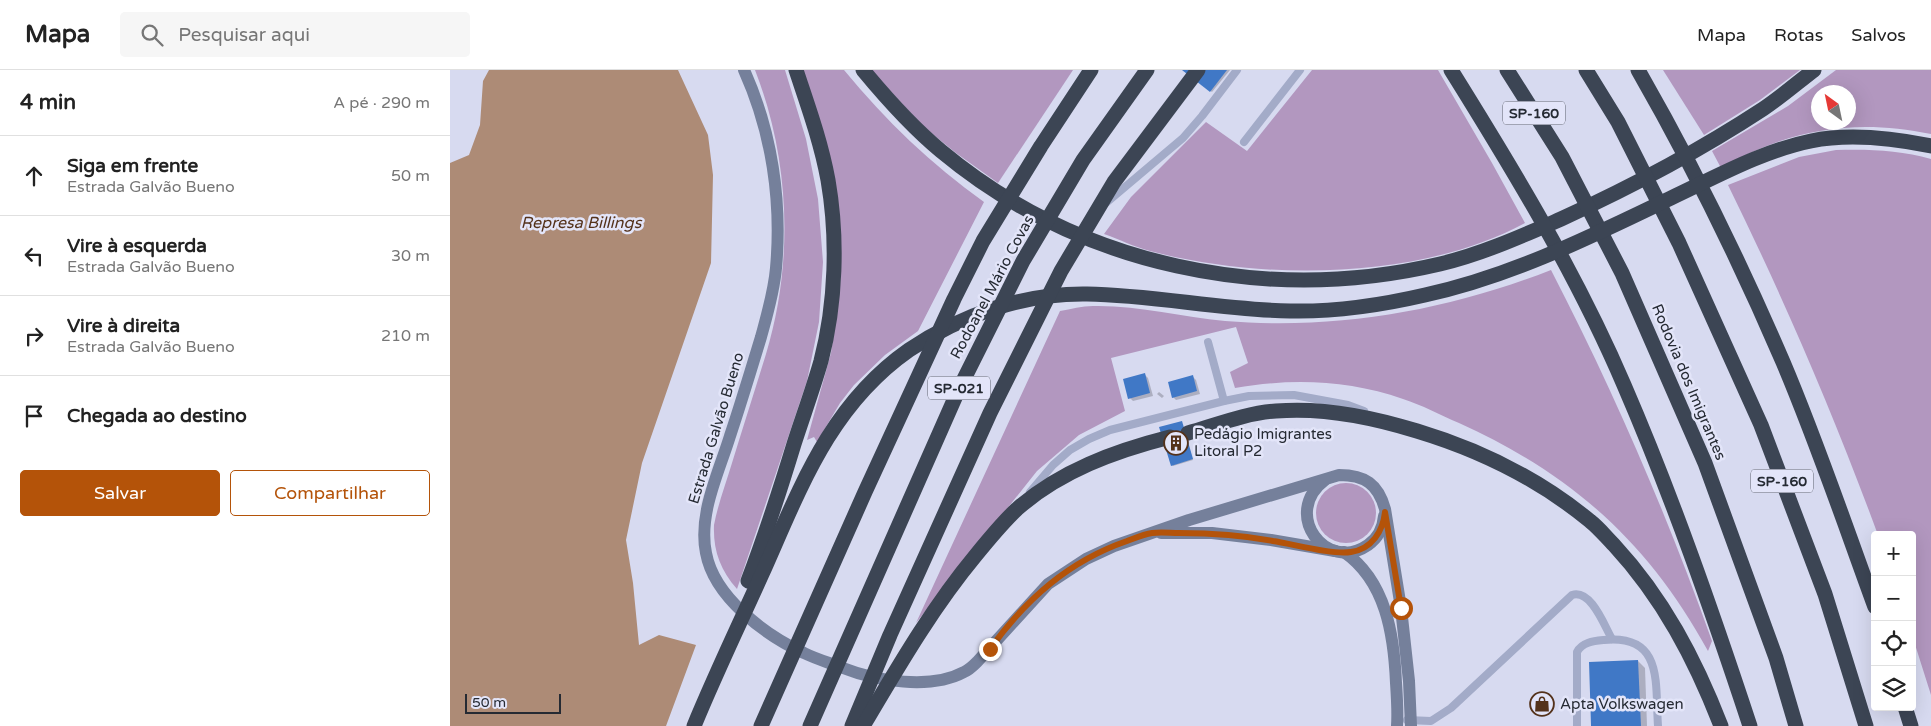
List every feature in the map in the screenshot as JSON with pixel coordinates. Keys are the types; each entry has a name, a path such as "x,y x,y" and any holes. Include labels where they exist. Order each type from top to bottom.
{"highway":[{"path":"706,698 776,500 821,360 830,313 833,253 828,181 820,143 796,70"},
{"path":"863,70 881,92 940,150 999,193 1053,224 1089,240 1147,259 1205,271 1277,279 1364,278 1441,264 1506,243 1616,194 1708,143 1765,107 1814,70"},
{"name":"Rodoanel Mário Covas","path":"761,726 869,483 983,241 1041,146 1091,70"},
{"name":"Rodoanel Mário Covas","path":"810,726 958,391 1023,261 1083,160 1147,70"},
{"path":"852,726 890,635 990,413 1061,271 1114,182 1198,70"},
{"path":"1451,70 1520,180 1580,294 1624,384 1710,604 1750,726"},
{"name":"Rodovia dos Imigrantes","path":"1507,70 1562,157 1622,274 1705,463 1776,658 1796,726"},
{"name":"SP-160","path":"1586,70 1618,122 1680,243 1761,425 1824,594 1866,726"},
{"path":"1638,70 1722,228 1783,363 1822,460 1871,596"},
{"path":"694,726 805,480 831,430 855,398 882,371 910,350 946,328 1002,305 1035,298 1085,294 1293,311 1384,303 1425,296 1525,265 1622,222 1723,173 1796,145 1815,140 1853,137 1904,140 1931,146"},
{"path":"1188,433 1244,416 1304,409 1333,412 1396,424 1446,440 1504,464 1546,489 1591,522 1631,564 1666,612 1690,654 1721,726"},
{"path":"863,726 914,641 951,585 988,539 1016,509 1047,487 1084,466 1114,453 1170,437"},
{"path":"1906,711 1911,726"}],"main road":[{"name":"Estrada Galvão Bueno","path":"744,70 763,121 774,173 777,218 776,269 768,312 711,494 705,524 706,553 713,573 729,598 753,621 804,653 849,670 901,682 919,682 947,678 964,672 977,662 1033,598 1048,584 1067,570 1114,546 1189,520 1339,475 1352,475 1364,479 1374,487 1381,497 1385,512 1401,608 1409,680 1411,723"},
{"path":"1327,479 1317,486 1310,496 1307,508 1307,521 1311,532 1319,542 1358,562 1377,589 1384,607 1395,659 1397,722"},
{"name":"Estrada Galvão Bueno","path":"1152,533 1212,533 1271,540 1339,552 1363,548 1372,542 1380,533 1385,512"}],"lane":[{"path":"1097,211 1183,138 1237,70"},
{"path":"1244,142 1300,70"},
{"path":"1208,342 1224,401"},
{"path":"1016,509 1053,465 1070,450 1089,438 1110,430 1224,401 1249,396 1294,395 1348,405 1396,424"},
{"path":"1397,722 1431,721 1451,708 1572,595 1577,593 1586,597 1596,610 1612,639"},
{"path":"1577,726 1577,652 1580,647 1589,642 1612,639 1638,644 1647,650 1654,668 1658,726"}],"shaded area":[{"path":"755,70 785,70 806,139 818,199 823,262 819,322 807,381 737,589 722,567 716,551 714,525 775,319 784,247 781,175 767,104"},
{"path":"802,70 844,70 876,107 910,141 964,188 984,202 918,331 885,355 854,385 840,403 817,442 814,437 807,440 831,353 841,271"},
{"path":"870,70 1073,70 998,183 925,128"},
{"path":"1312,70 1438,70 1525,223 1483,242 1438,256 1390,265 1340,270 1242,267 1194,261 1144,249 1104,234 1131,197 1206,122 1247,151"},
{"path":"1663,70 1800,70 1760,100 1704,135"},
{"path":"1836,70 1931,70 1931,134 1875,127 1856,127 1856,85 1816,85"},
{"path":"1811,89 1811,130 1823,130 1772,144 1721,168 1712,151 1788,106"},
{"path":"1836,150 1860,150 1908,154 1931,159 1931,695 1916,648 1916,531 1876,531 1808,358 1728,185 1799,157"},
{"path":"1551,270 1596,361 1657,499 1712,641 1708,651 1685,612 1633,544 1572,489 1500,443 1403,399 1362,388 1320,383 1278,383 1235,388 1230,372 1248,363 1236,327 1111,358 1125,411 1079,435 1037,471 916,623 1060,311 1093,306 1109,306 1225,321 1308,323 1350,320 1431,307 1472,297"},
{"path":"1340,483 1352,483 1363,488 1371,496 1376,507 1374,525 1363,538 1352,543 1340,543 1329,538 1321,530 1316,519 1316,507 1321,496 1329,488"}],"water":[{"name":"Represa Billings","path":"489,70 678,70 708,135 713,175 711,263 642,463 626,540 633,583 639,645 659,635 696,645 666,726 450,726 450,163 469,155 480,125 483,81"}],"building":[{"path":"1182,70 1227,70 1210,92"},
{"path":"1145,373 1150,393 1128,399 1123,379"},
{"path":"1193,375 1197,391 1172,398 1168,382"},
{"name":"Pedágio Imigrantes Litoral P2","path":"1182,421 1193,459 1171,466 1159,427"},
{"path":"1638,660 1641,726 1591,726 1589,662"}],"place":[{"name":"Pedágio Imigrantes Litoral P2","path":"1176,443"},
{"name":"Apta Volkswagen","path":"1542,704"}],"route":[{"path":"990,649 1033,598 1067,570 1114,546 1152,533 1212,533 1271,540 1309,548 1352,552 1372,542 1380,533 1385,512 1401,608"}]}
